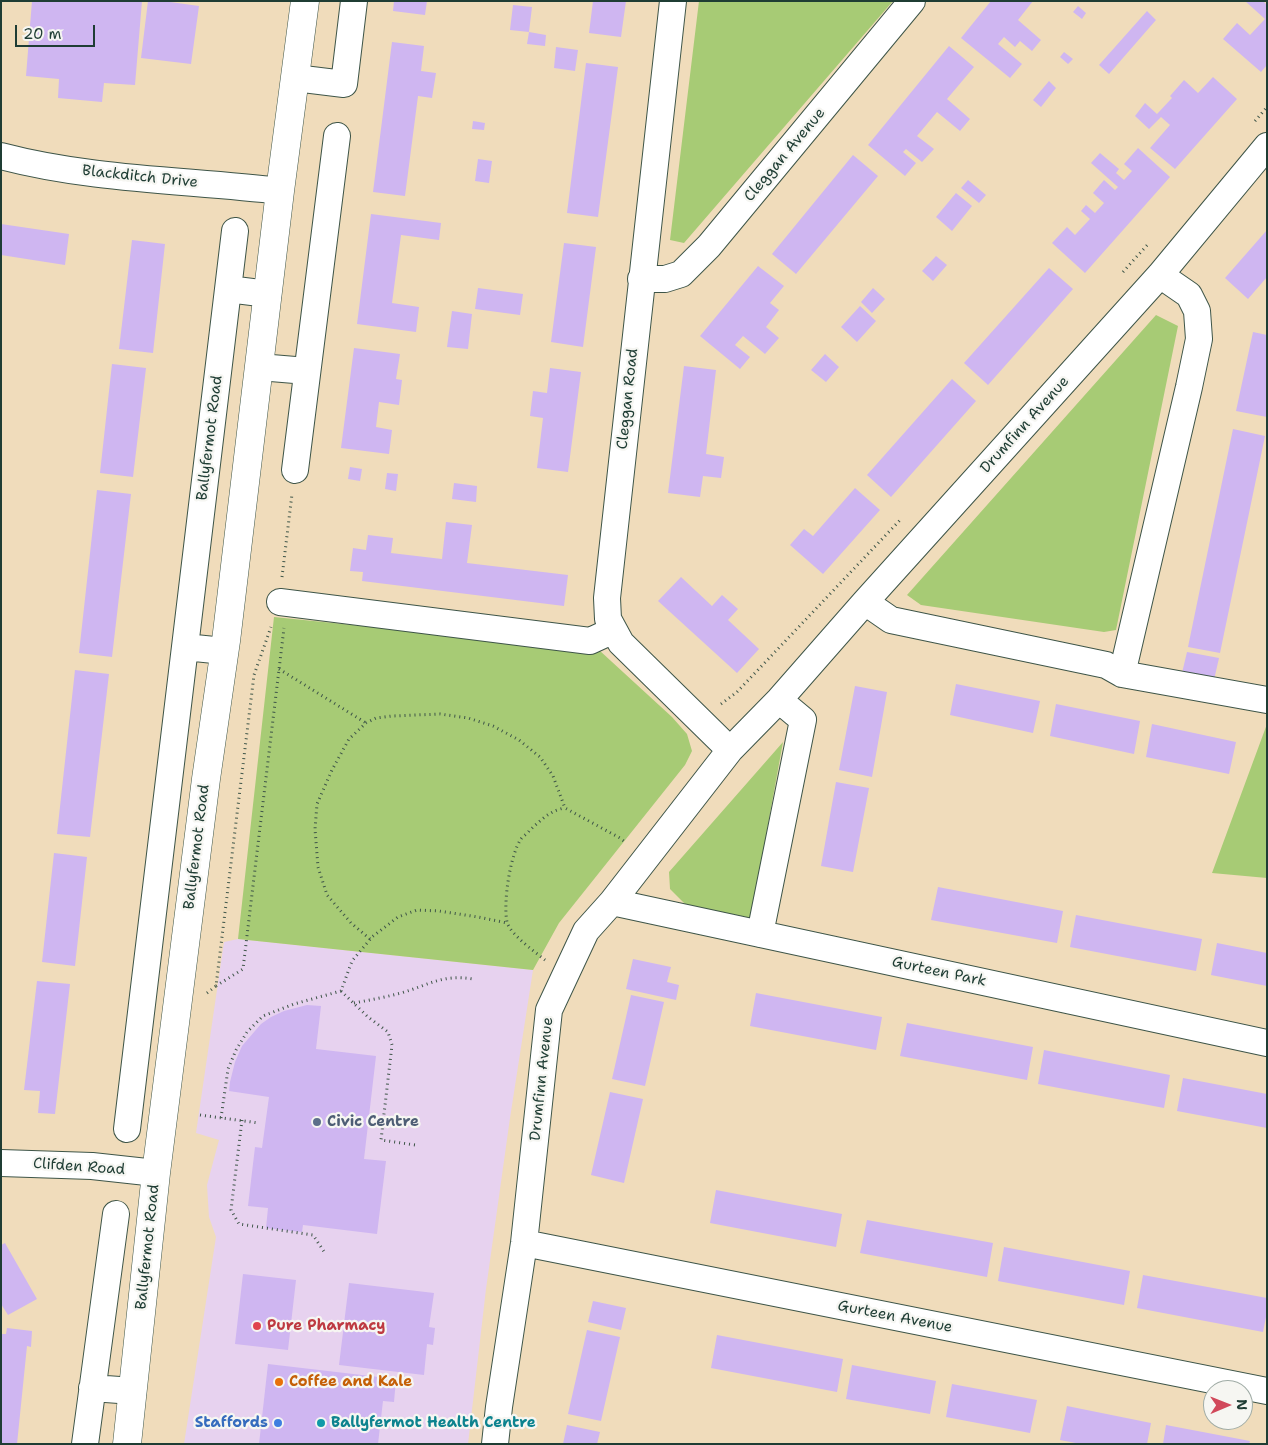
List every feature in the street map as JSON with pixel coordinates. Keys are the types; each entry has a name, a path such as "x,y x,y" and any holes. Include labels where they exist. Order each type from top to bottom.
{"main road":[{"name":"Ballyfermot Road","path":"127,1444 172,1043 224,651 305,1"}],"street":[{"path":"295,78 344,84 354,1"},
{"name":"Cleggan Road","path":"672,1 607,598 608,619 621,643 730,750"},
{"name":"Cleggan Avenue","path":"641,279 665,279 681,274 709,246 912,1"},
{"path":"295,470 337,136"},
{"name":"Drumfinn Avenue","path":"495,1444 524,1243 549,1010 586,931 612,902 730,750 779,700 1160,275 1267,146"},
{"name":"Blackditch Drive","path":"1,156 109,176 280,191"},
{"name":"Ballyfermot Road","path":"127,1129 235,231"},
{"path":"1122,674 1199,339 1197,311 1189,295 1160,275"},
{"path":"228,289 268,294"},
{"path":"259,367 307,371"},
{"path":"280,602 590,641 614,630"},
{"path":"865,602 891,620 1106,664 1122,674 1267,700"},
{"path":"185,647 224,651"},
{"path":"760,934 803,720 779,700"},
{"name":"Gurteen Park","path":"612,902 1267,1043"},
{"path":"137,1040 172,1043"},
{"name":"Clifden Road","path":"1,1163 92,1166 156,1173"},
{"path":"85,1444 116,1214"},
{"name":"Gurteen Avenue","path":"524,1243 1267,1391"},
{"path":"92,1388 133,1391"}],"path":[{"path":"1254,122 1267,107"},
{"path":"1119,277 1151,240"},
{"path":"216,986 254,675 280,602 295,470"},
{"path":"714,703 721,704 736,692 908,511"},
{"path":"176,1015 243,969 285,618 280,602"},
{"path":"279,669 366,723"},
{"path":"370,940 351,923 327,895 318,867 315,829 317,804 332,770 349,739 366,723 376,718 440,714 468,718 493,726 519,740 540,757 553,776 564,808 620,838 645,858"},
{"path":"564,808 545,816 521,839 510,865 506,898 507,923 523,943 566,975"},
{"path":"341,991 352,961 370,940 398,917 417,910 439,911 478,916 507,923"},
{"path":"354,1003 400,993 440,979 460,977 473,980"},
{"path":"341,991 368,1017 388,1032 392,1045 381,1140 415,1145"},
{"path":"221,1118 228,1069 236,1050 247,1032 263,1016 294,1004 341,991"},
{"path":"200,1115 259,1123"},
{"path":"242,1120 231,1210 239,1224 313,1235 325,1253"}],"shaded area":[{"path":"238,939 533,970 486,1289 468,1444 184,1444 216,1237 209,1217 207,1185 219,1140 196,1133 224,942"}],"green space":[{"path":"699,1 893,1 684,243 670,240"},
{"path":"1156,315 1178,326 1116,630 1104,632 921,605 907,595"},
{"path":"274,617 599,650 672,717 687,734 692,751 685,765 559,923 533,970 238,939"},
{"path":"1267,724 1267,878 1212,873"},
{"path":"783,742 751,918 686,905 670,889 669,872"}],"building":[{"path":"32,1 142,1 135,85 104,83 102,102 58,98 59,79 26,76"},
{"path":"148,1 199,6 191,64 141,58"},
{"path":"394,1 427,1 425,15 393,11"},
{"path":"593,1 626,1 621,37 589,33"},
{"path":"991,1 1033,1 1018,20 1041,40 1032,51 1020,41 1015,47 1004,37 998,44 1022,64 1010,78 961,38"},
{"path":"1245,1 1263,1 1267,5 1267,65 1261,72 1223,39 1237,23 1250,35 1265,19"},
{"path":"513,5 532,7 529,32 510,30"},
{"path":"1078,6 1086,13 1082,19 1073,12"},
{"path":"1147,11 1156,20 1109,74 1099,65"},
{"path":"529,32 546,35 545,46 527,44"},
{"path":"392,42 424,46 421,71 436,73 432,98 418,96 405,196 373,192"},
{"path":"949,46 974,67 947,99 970,119 960,131 937,112 917,136 934,149 922,162 906,149 903,152 916,163 905,176 868,145"},
{"path":"556,47 578,50 575,71 554,68"},
{"path":"1064,52 1073,59 1068,64 1060,57"},
{"path":"586,63 618,67 598,217 567,213"},
{"path":"1213,77 1237,99 1175,169 1150,148 1170,125 1161,117 1149,129 1135,116 1145,103 1157,114 1172,98 1170,96 1184,80 1198,93"},
{"path":"1049,81 1056,88 1041,107 1033,100"},
{"path":"473,121 485,123 484,130 472,129"},
{"path":"1138,148 1170,177 1085,273 1052,243 1067,227 1075,235 1090,219 1081,211 1086,205 1095,213 1104,203 1093,193 1104,180 1115,190 1118,187 1091,163 1100,153 1119,169 1116,173 1124,180 1132,171 1124,164"},
{"path":"853,155 878,176 796,274 772,254"},
{"path":"478,159 492,161 489,183 475,181"},
{"path":"968,180 986,195 979,203 961,188"},
{"path":"956,193 972,206 952,231 936,217"},
{"path":"371,214 441,223 439,240 401,235 392,303 419,307 416,332 357,324"},
{"path":"1,224 69,234 65,265 1,255"},
{"path":"1267,230 1267,277 1248,299 1225,278"},
{"path":"132,240 165,244 153,353 119,349"},
{"path":"564,243 596,247 583,347 551,342"},
{"path":"936,256 947,265 933,281 922,271"},
{"path":"758,266 784,286 770,303 779,310 766,327 779,338 765,354 743,336 735,345 750,357 740,369 700,336"},
{"path":"1049,268 1073,289 988,385 964,363"},
{"path":"478,288 523,294 520,315 475,309"},
{"path":"873,288 885,299 872,313 861,302"},
{"path":"860,306 876,321 857,342 841,327"},
{"path":"452,311 472,314 468,349 447,347"},
{"path":"1253,332 1267,335 1267,417 1236,411"},
{"path":"354,348 400,354 396,379 402,380 399,405 379,402 376,427 392,430 389,454 341,448"},
{"path":"825,354 839,367 826,382 811,370"},
{"path":"112,364 146,368 133,477 100,473"},
{"path":"684,366 716,370 706,454 724,457 721,478 703,476 700,497 668,493"},
{"path":"550,368 581,372 568,472 537,468 543,418 530,416 533,391 547,393"},
{"path":"952,379 976,401 891,497 867,475"},
{"path":"1233,429 1265,436 1220,653 1188,647"},
{"path":"350,467 362,469 360,481 348,479"},
{"path":"387,473 398,474 396,491 385,489"},
{"path":"454,483 477,486 476,502 452,499"},
{"path":"855,488 880,510 823,574 790,545 804,529 813,536"},
{"path":"97,490 131,494 112,657 79,653"},
{"path":"446,522 472,525 467,563 568,575 564,606 362,581 363,572 350,571 353,548 366,550 368,535 393,538 391,553 442,559"},
{"path":"681,577 712,606 722,595 738,609 728,620 759,649 737,673 658,601"},
{"path":"1187,652 1219,658 1214,680 1182,673"},
{"path":"75,670 109,674 90,837 57,834"},
{"path":"956,684 1040,701 1033,733 950,715"},
{"path":"855,686 887,692 872,777 839,770"},
{"path":"1056,704 1140,721 1134,754 1050,736"},
{"path":"1152,724 1236,742 1229,774 1146,757"},
{"path":"836,782 869,788 853,872 821,866"},
{"path":"54,853 87,857 75,966 42,962"},
{"path":"938,887 1063,911 1057,943 931,920"},
{"path":"1076,915 1202,939 1196,971 1070,947"},
{"path":"1217,943 1267,953 1267,986 1211,975"},
{"path":"633,959 671,967 667,982 679,985 676,1000 626,989"},
{"path":"37,981 70,984 55,1114 38,1113 40,1091 24,1090"},
{"path":"756,993 882,1017 876,1050 750,1026"},
{"path":"631,995 664,1002 645,1086 612,1079"},
{"name":"Civic Centre","path":"307,1005 321,1006 316,1049 376,1056 364,1159 386,1161 377,1234 303,1225 302,1232 266,1228 268,1208 248,1206 255,1147 262,1148 269,1097 229,1091 235,1062 242,1046 261,1024 284,1011"},
{"path":"907,1023 1033,1047 1027,1080 900,1056"},
{"path":"1044,1050 1170,1075 1164,1108 1038,1084"},
{"path":"1183,1078 1267,1094 1267,1128 1177,1111"},
{"path":"610,1092 643,1099 624,1183 591,1175"},
{"path":"716,1190 842,1214 836,1247 710,1223"},
{"path":"867,1220 993,1243 987,1277 860,1253"},
{"path":"5,1243 37,1299 8,1315 1,1304 1,1245"},
{"path":"1004,1247 1130,1271 1124,1305 998,1281"},
{"path":"243,1274 296,1280 288,1350 235,1344"},
{"path":"1143,1275 1267,1298 1267,1312 1263,1332 1137,1308"},
{"path":"349,1283 434,1293 429,1327 435,1328 433,1345 427,1344 424,1375 339,1365"},
{"path":"593,1301 626,1308 621,1330 588,1322"},
{"path":"7,1328 32,1331 31,1347 27,1346 17,1444 1,1444 1,1334 6,1334"},
{"path":"587,1330 620,1337 601,1421 568,1414"},
{"path":"717,1335 843,1359 837,1392 711,1368"},
{"name":"Ballyfermot Health Centre","path":"268,1364 396,1379 394,1402 383,1401 378,1444 259,1444"},
{"path":"852,1365 936,1381 930,1414 846,1399"},
{"path":"952,1384 1037,1400 1030,1433 946,1417"},
{"path":"1067,1406 1151,1423 1147,1444 1081,1444 1060,1440"},
{"path":"567,1425 600,1432 597,1444 563,1444"},
{"path":"1166,1425 1250,1441 1249,1444 1163,1444"}],"place":[{"name":"Civic Centre","path":"317,1122"},
{"name":"Pure Pharmacy","path":"257,1326"},
{"name":"Coffee and Kale","path":"279,1382"},
{"name":"Staffords","path":"278,1423"},
{"name":"Ballyfermot Health Centre","path":"321,1423"}]}
